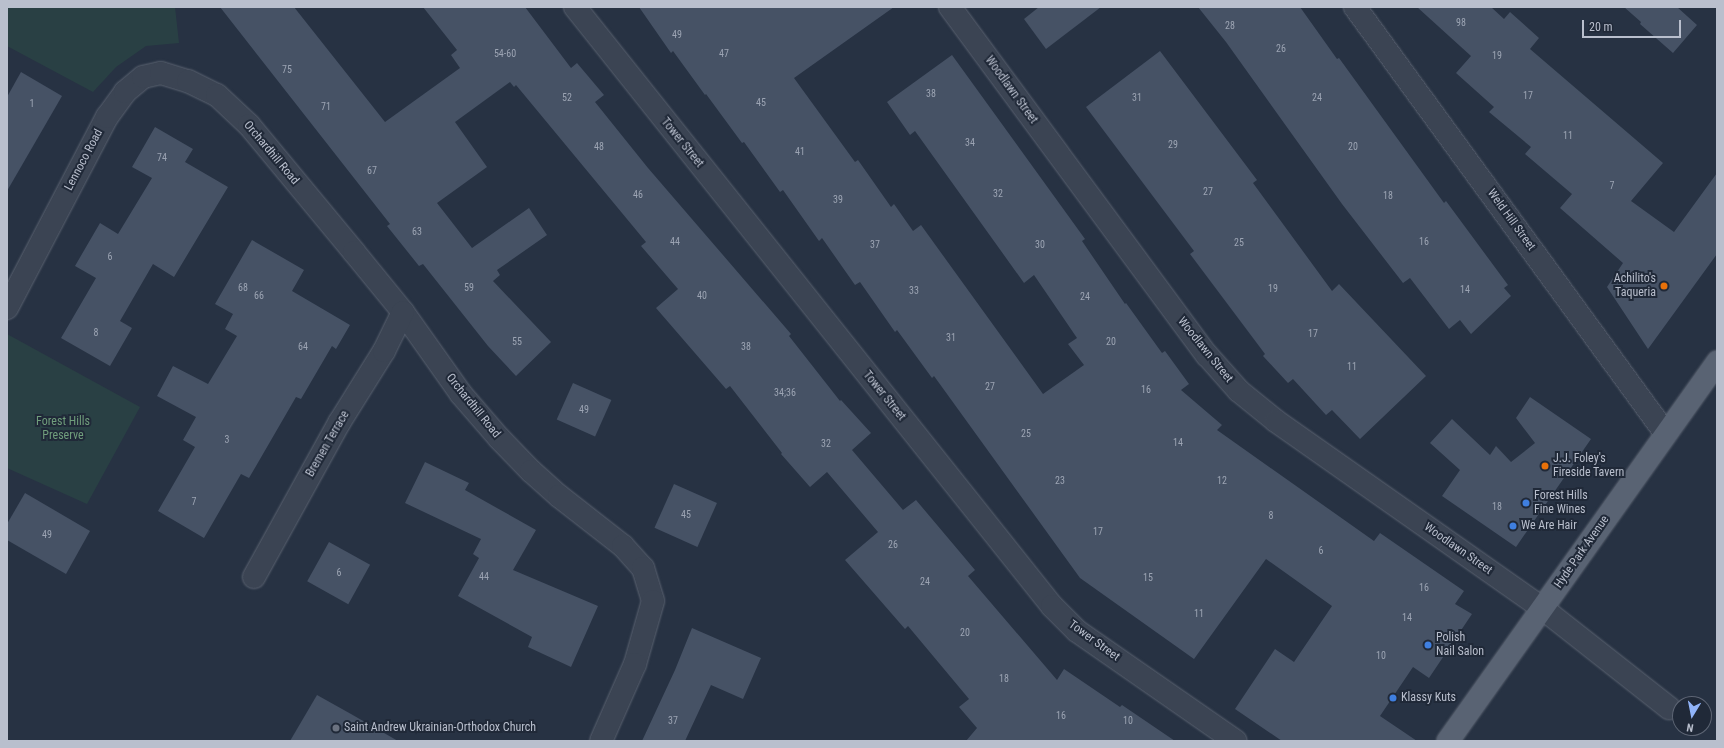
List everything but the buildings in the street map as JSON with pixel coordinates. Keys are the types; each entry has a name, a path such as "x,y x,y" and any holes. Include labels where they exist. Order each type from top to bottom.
{"main road":[{"name":"Hyde Park Avenue","path":"1448,741 1717,362"}],"street":[{"name":"Tower Street","path":"575,7 1052,606 1077,630 1235,741"},
{"name":"Woodlawn Street","path":"950,7 1224,376 1239,391 1276,421 1542,608 1669,708"},
{"name":"Weld Hill Street","path":"1355,7 1666,434"},
{"name":"Lennoco Road","path":"7,308 107,117 125,92 143,77 161,74 188,81 203,88"},
{"name":"Orchardhill Road","path":"203,88 217,95 249,125 403,312 461,394 499,438 531,471 559,496 623,546 643,568 653,601 635,664 601,741"},
{"name":"Bremen Terrace","path":"254,577 338,423 384,351 403,312"}],"green space":[{"path":"7,7 175,7 179,43 146,46 116,67 93,92 7,46"},
{"name":"Forest Hills Preserve","path":"7,334 140,407 87,504 7,468"}],"place":[{"name":"Achilito's Taqueria","path":"1664,286"},
{"name":"J.J. Foley's Fireside Tavern","path":"1545,466"},
{"name":"Forest Hills Fine Wines","path":"1526,503"},
{"name":"We Are Hair","path":"1513,526"},
{"name":"Polish Nail Salon","path":"1428,645"},
{"name":"Klassy Kuts","path":"1393,698"},
{"name":"Saint Andrew Ukrainian-Orthodox Church","path":"336,728"}]}
